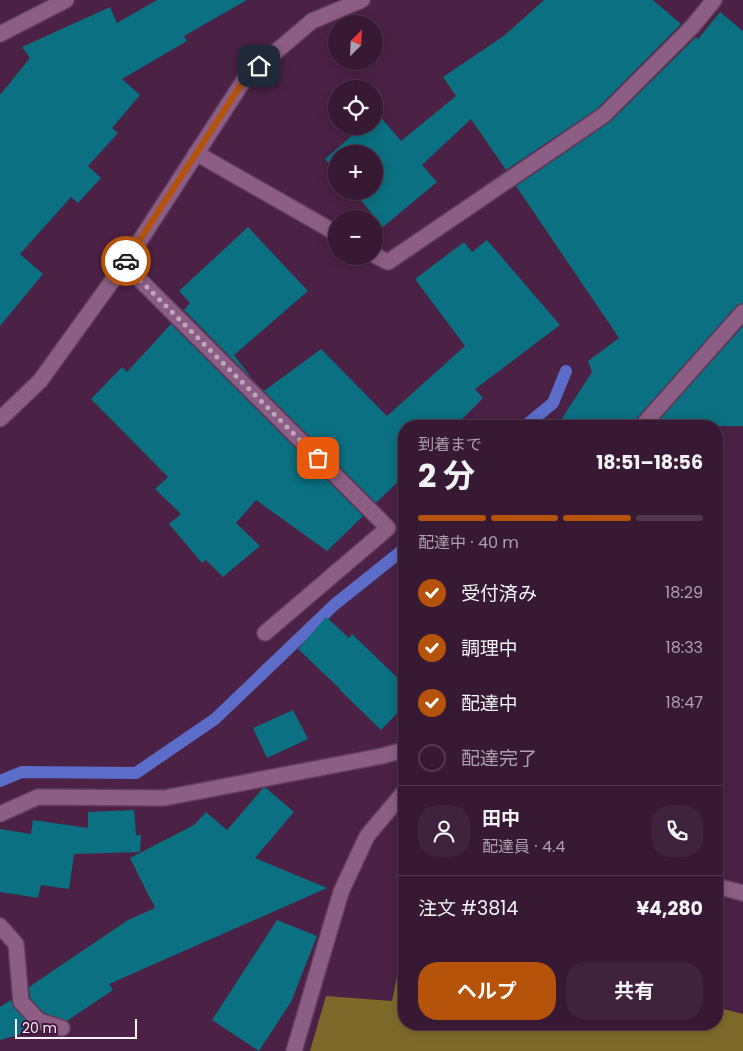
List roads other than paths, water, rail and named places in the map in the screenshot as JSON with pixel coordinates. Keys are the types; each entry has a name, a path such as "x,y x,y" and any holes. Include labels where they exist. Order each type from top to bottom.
{"street":[{"path":"0,34 66,0"},
{"path":"0,418 40,381 124,264 246,77 312,21 362,0"},
{"path":"383,259 388,262 604,115 692,27 714,0"},
{"path":"196,153 328,228"},
{"path":"124,264 388,528 266,633"},
{"path":"647,420 743,312"},
{"path":"0,814 38,797 164,798 398,752"},
{"path":"294,1051 341,892 367,836 398,799"},
{"path":"723,888 743,893"},
{"path":"0,926 16,944 21,1002 39,1021 62,1028"}],"waterway":[{"path":"532,420 553,403 566,371"},
{"path":"0,781 22,772 136,773 215,719 334,605 398,554"}]}
